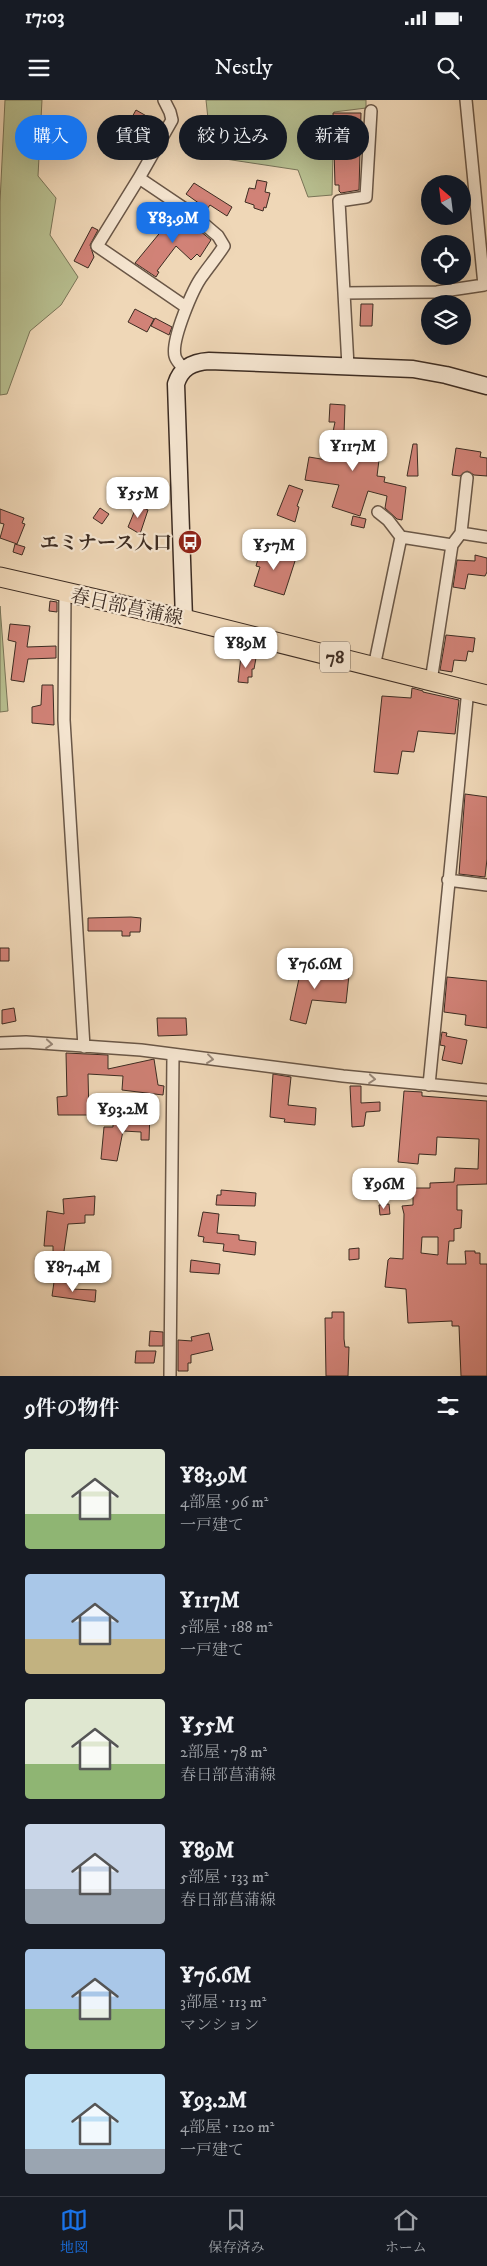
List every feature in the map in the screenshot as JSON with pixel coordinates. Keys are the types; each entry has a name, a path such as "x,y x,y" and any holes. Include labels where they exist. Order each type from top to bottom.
{"main road":[{"name":"春日部菖蒲線","path":"0,578 184,619 487,695"}],"street":[{"path":"164,100 172,120 140,178 97,246 186,307"},
{"path":"344,293 437,292 484,286 466,100"},
{"path":"348,366 338,201 366,198 371,111"},
{"path":"140,178 191,214 218,236 224,246 202,276 186,307 175,346 175,356 184,369"},
{"path":"184,619 176,384 184,369 198,362 209,361 348,366 429,371 487,386"},
{"path":"432,680 452,545 461,533 467,478"},
{"path":"378,512 388,520 401,537 452,545"},
{"path":"461,533 487,538"},
{"path":"374,667 401,537"},
{"path":"65,593 64,720 84,1047"},
{"path":"429,1085 468,690"},
{"path":"448,880 487,885"},
{"path":"0,1043 26,1042 141,1050 343,1076 487,1090"},
{"path":"170,1376 173,1055"}],"green space":[{"path":"5,100 42,100 41,115 15,115 15,160 39,160 38,176 56,198 50,235 78,277 61,305 30,331 7,394 0,395 0,202"},
{"path":"206,100 366,100 366,108 334,112 334,115 297,115 297,160 333,160 332,195 308,197 298,170 232,160 287,160 287,115 208,115"},
{"path":"0,606 8,711 0,712"}],"building":[{"path":"136,110 145,115 133,115"},
{"path":"333,113 361,113 361,115 333,115"},
{"path":"334,160 360,160 359,190 341,193 339,185 335,185"},
{"path":"257,180 267,182 265,192 270,193 266,208 264,207 263,211 245,202 249,188 255,189"},
{"path":"194,183 232,207 227,216 210,205 207,209 186,194"},
{"path":"177,212 211,240 200,257 197,254 191,260 176,246 157,271 159,272 156,277 135,263"},
{"path":"92,227 98,230 90,245 94,257 88,268 74,261"},
{"path":"361,304 373,304 372,326 360,326"},
{"path":"135,309 154,319 147,332 128,322"},
{"path":"155,318 172,327 169,335 151,326"},
{"path":"330,404 345,405 344,434 360,436 357,458 379,460 377,476 385,477 384,482 406,487 402,520 397,519 385,508 387,496 368,491 360,516 332,507 339,485 305,480 309,457 327,460 335,422 329,422"},
{"path":"413,444 417,444 418,476 407,476"},
{"path":"456,448 481,452 480,457 487,458 487,476 474,475 467,471 460,476 452,475"},
{"path":"289,485 303,490 297,506 299,507 295,522 277,515"},
{"path":"137,505 148,510 140,534 128,527"},
{"path":"100,508 109,514 102,524 93,518"},
{"path":"0,509 24,518 22,523 25,524 17,544 0,538 4,524 0,523"},
{"path":"353,516 366,519 364,528 351,525"},
{"path":"15,544 25,547 22,555 13,552"},
{"path":"261,549 296,558 284,595 254,586 260,567 256,566"},
{"path":"475,555 487,558 487,572 485,576 468,574 465,589 453,587 457,560 475,561"},
{"path":"50,601 57,602 57,612 49,611"},
{"path":"10,624 30,626 27,647 56,646 56,658 28,659 24,682 11,680 16,642 8,640"},
{"path":"446,635 475,638 473,652 468,651 466,661 454,660 452,672 440,670"},
{"path":"241,656 256,658 254,669 252,669 252,677 248,677 248,683 238,682"},
{"path":"42,685 53,685 54,725 32,723 32,707 41,705"},
{"path":"412,688 459,700 455,734 418,731 414,752 402,751 398,774 374,772 382,696 411,698"},
{"path":"465,794 487,797 487,859 485,877 459,874"},
{"path":"88,918 141,918 140,932 130,932 130,936 122,936 122,931 88,931"},
{"path":"0,948 9,948 9,961 0,961"},
{"path":"286,961 303,962 303,971 349,975 346,1003 312,1000 306,1024 290,1020 300,974 285,973"},
{"path":"447,977 487,981 487,1028 465,1025 466,1015 444,1012"},
{"path":"14,1008 16,1021 2,1024 2,1010"},
{"path":"157,1018 186,1018 187,1035 158,1036"},
{"path":"442,1032 447,1033 446,1036 467,1040 462,1064 442,1060 445,1046 440,1045"},
{"path":"66,1053 108,1055 108,1069 154,1059 158,1085 164,1086 163,1095 122,1090 123,1076 88,1074 89,1115 58,1115 57,1097 67,1096"},
{"path":"273,1074 291,1077 288,1105 316,1108 315,1125 284,1122 285,1119 270,1117"},
{"path":"350,1086 361,1086 361,1103 380,1102 380,1111 366,1112 364,1126 352,1127"},
{"path":"404,1091 422,1092 422,1096 487,1101 487,1184 457,1185 457,1210 462,1210 461,1228 454,1229 454,1241 449,1241 447,1264 466,1264 465,1251 475,1251 475,1253 480,1253 480,1264 487,1264 487,1376 461,1376 459,1326 452,1326 452,1321 408,1323 406,1289 385,1287 388,1260 390,1258 403,1259 404,1214 402,1206 413,1205 413,1188 430,1188 430,1183 454,1182 455,1168 478,1169 479,1139 437,1137 436,1155 419,1154 418,1164 398,1162","holes":["422,1237 438,1237 438,1255 421,1253"]},
{"path":"142,1112 150,1112 149,1140 141,1140 141,1132 123,1131 117,1161 101,1159 104,1127 113,1127 113,1122 124,1123 125,1118 142,1119"},
{"path":"221,1190 256,1193 255,1206 216,1205 217,1195 221,1195"},
{"path":"95,1196 94,1215 85,1215 85,1223 68,1224 63,1258 67,1258 67,1267 53,1268 53,1246 44,1246 47,1211 64,1214 63,1199"},
{"path":"389,1204 390,1214 380,1215 379,1205"},
{"path":"203,1212 219,1214 217,1233 239,1235 239,1240 256,1242 255,1255 223,1251 224,1244 203,1242 204,1237 198,1236"},
{"path":"359,1248 359,1259 349,1260 349,1249"},
{"path":"191,1260 220,1264 219,1274 190,1272"},
{"path":"54,1282 70,1283 70,1289 96,1290 95,1302 52,1296"},
{"path":"332,1312 344,1312 345,1347 349,1347 348,1376 326,1376 325,1318 332,1318"},
{"path":"150,1331 163,1332 163,1346 149,1346"},
{"path":"209,1333 213,1350 191,1355 188,1371 178,1371 178,1340 192,1341 191,1337"},
{"path":"136,1351 156,1351 154,1363 135,1363"}],"place":[{"name":"エミナース入口","path":"190,542"}]}
